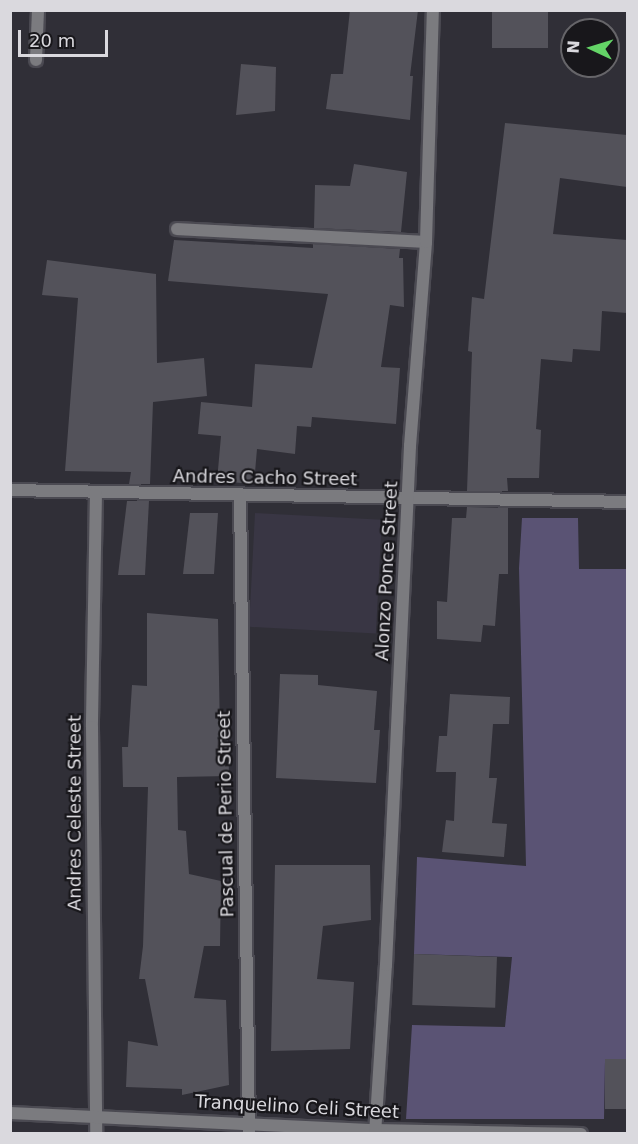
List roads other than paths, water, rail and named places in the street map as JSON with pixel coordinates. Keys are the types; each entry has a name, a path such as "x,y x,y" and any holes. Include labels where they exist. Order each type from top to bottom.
{"street":[{"path":"36,60 38,10"},
{"name":"Alonzo Ponce Street","path":"375,1132 386,965 408,499 426,242 433,10"},
{"path":"177,229 426,242"},
{"name":"Andres Cacho Street","path":"10,490 627,502"},
{"name":"Andres Celeste Street","path":"96,492 92,727 96,1134"},
{"name":"Pascual de Perio Street","path":"240,495 249,1128"},
{"name":"Tranquelino Celi Street","path":"10,1113 96,1116 249,1128 581,1134"}]}
